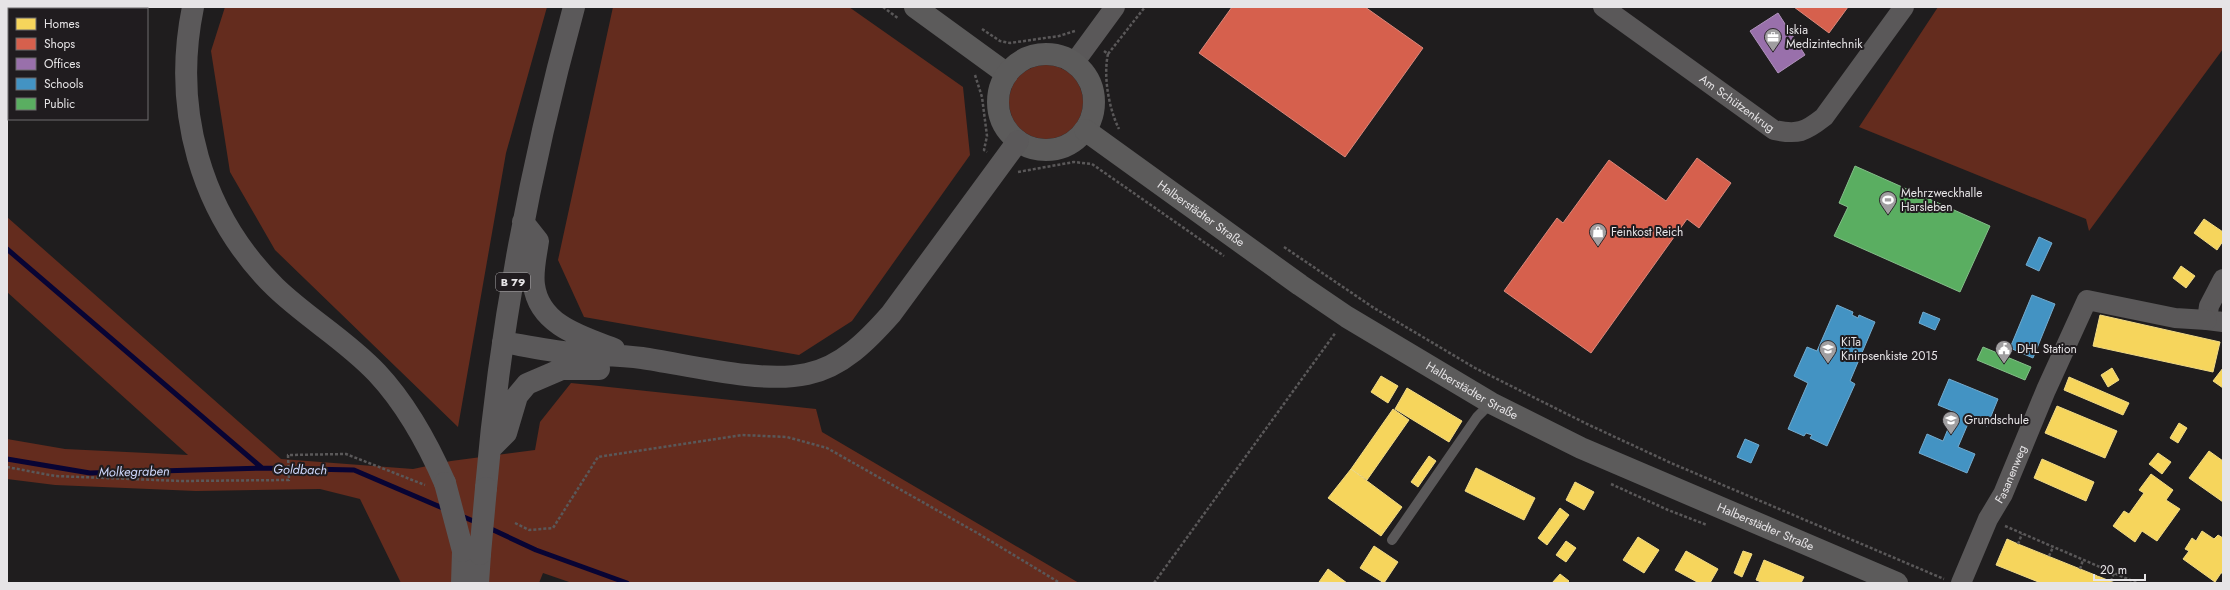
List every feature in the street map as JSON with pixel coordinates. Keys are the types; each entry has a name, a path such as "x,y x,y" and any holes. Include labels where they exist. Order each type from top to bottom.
{"main road":[{"path":"192,7 185,59 187,107 204,176 224,219 254,264 276,288 376,372 390,388 426,443 439,485 471,553 462,583"},
{"name":"B 79","path":"478,583 471,553 486,488 503,342 523,222 544,123 574,7"},
{"path":"915,7 1007,74"},
{"path":"1054,55 1074,63 1087,77 1093,94 1094,107 1091,120 1085,130 1068,144 1048,150 1037,149 1018,140 1004,124 1000,115 999,93 1007,74 1023,60 1033,56 1054,55"},
{"name":"Halberstädter Straße","path":"1085,130 1300,285 1347,316 1491,402 1581,448 1897,583"},
{"path":"503,342 570,353 639,358 747,375 782,378 807,374 830,366 862,344 891,314 1018,140"},
{"path":"523,222 538,242 534,284 541,305 549,316 560,326 574,334 639,358"},
{"path":"490,450 506,433 517,396 527,384 562,368 616,371 639,358"}],"street":[{"path":"1074,63 1115,7"},
{"name":"Am Schützenkrug","path":"1603,7 1774,130 1792,134 1808,130 1824,117 1904,7"},
{"path":"2215,321 2209,306 2223,279"},
{"name":"Fasanenweg","path":"1954,582 2002,494 2046,390 2087,300 2175,318 2215,321"}],"lane":[{"path":"1392,540 1477,417 1491,402"}],"path":[{"path":"1124,134 1118,129 1110,110 1105,68 1108,54 1145,7"},
{"path":"981,29 1000,41 1010,43 1059,36 1074,30 1108,54"},
{"path":"1282,246 1374,308 1475,368 1538,400 1671,463 1954,582"},
{"path":"1154,583 1336,332"},
{"path":"515,523 529,530 553,528 598,457 742,435 787,436 827,448 980,534 1060,583"},
{"path":"7,467 54,476 181,481 288,480 288,455 346,454 439,485"},
{"path":"1988,519 2137,583"},
{"path":"2018,544 2022,534"},
{"path":"2049,556 2053,547"},
{"path":"2080,569 2083,560"},
{"path":"2111,581 2114,573"}],"shaded area":[{"path":"225,7 547,7 506,153 458,427 275,250 230,172 211,51"},
{"path":"613,7 849,7 963,87 970,155 852,321 799,355 584,317 558,260"},
{"path":"1938,7 2223,7 2223,49 2089,231 2086,219 1859,127"},
{"path":"1046,65 1060,68 1072,76 1080,88 1083,102 1080,116 1072,128 1060,136 1046,139 1032,136 1020,128 1012,116 1009,102 1012,88 1020,76 1032,68"},
{"path":"7,217 281,459 413,469 451,461 535,450 540,422 571,383 816,409 822,432 1079,583 572,583 543,573 539,583 401,583 360,499 320,489 196,491 55,485 7,479 7,439 65,449 188,455 7,292"}],"building: Homes":[{"path":"2204,219 2223,232 2223,241 2217,250 2194,233"},
{"path":"2181,266 2195,276 2186,288 2173,278"},
{"path":"2100,315 2220,342 2213,372 2093,346"},
{"path":"2112,368 2119,380 2108,387 2101,375"},
{"path":"2223,368 2223,388 2213,381"},
{"path":"1381,376 1398,386 1388,403 1371,392"},
{"path":"2069,377 2129,403 2123,415 2064,390"},
{"path":"1407,388 1462,421 1449,442 1395,409"},
{"path":"2057,406 2117,431 2105,458 2045,433"},
{"path":"1393,409 1409,420 1367,480 1351,469"},
{"path":"2179,423 2187,428 2178,443 2170,438"},
{"path":"2209,451 2223,461 2223,502 2189,478"},
{"path":"2158,453 2171,462 2162,474 2149,464"},
{"path":"1429,456 1436,461 1418,487 1411,482"},
{"path":"2042,459 2094,482 2086,501 2034,478"},
{"path":"1476,468 1535,498 1524,520 1465,491"},
{"path":"1351,469 1402,507 1381,536 1328,498"},
{"path":"2151,474 2173,490 2166,500 2180,509 2157,541 2142,531 2135,542 2113,526 2124,511 2129,514 2144,493 2139,490"},
{"path":"1575,482 1594,492 1584,510 1566,500"},
{"path":"1560,508 1569,515 1547,545 1538,538"},
{"path":"2202,531 2214,539 2218,535 2223,538 2223,573 2221,573 2215,582 2183,559 2189,551 2185,549 2192,538 2196,541"},
{"path":"1638,537 1659,550 1644,573 1623,560"},
{"path":"2007,539 2115,583 2041,583 1996,565"},
{"path":"1566,541 1576,548 1566,562 1556,555"},
{"path":"1374,546 1398,562 1384,583 1360,568"},
{"path":"1686,551 1718,569 1710,583 1699,583 1675,570"},
{"path":"1743,551 1752,554 1742,577 1734,573"},
{"path":"1764,560 1804,577 1801,583 1764,583 1756,580"},
{"path":"1328,569 1347,583 1319,582"},
{"path":"1560,574 1569,581 1567,583 1552,583"}],"building: Shops":[{"path":"1232,7 1365,7 1423,48 1345,157 1199,53"},
{"path":"1794,7 1848,7 1829,33"},
{"path":"1697,158 1731,183 1699,228 1687,219 1591,353 1504,291 1557,218 1563,223 1609,160 1666,201"}],"building: Offices":[{"path":"1778,13 1805,55 1778,73 1750,31"}],"building: Schools":[{"path":"2039,237 2052,243 2039,271 2026,265"},
{"path":"2032,295 2055,304 2033,358 2010,348"},
{"name":"KiTa Knirpsenkiste 2015","path":"1837,305 1853,312 1852,315 1858,318 1859,315 1875,322 1850,381 1855,384 1827,446 1810,438 1812,435 1806,433 1804,436 1788,429 1808,383 1794,376 1807,347 1817,351"},
{"path":"1923,312 1940,319 1935,330 1919,323"},
{"path":"1949,379 1998,399 1987,426 1970,419 1958,447 1975,454 1967,473 1919,453 1927,434 1943,441 1955,412 1938,405"},
{"path":"1745,439 1759,445 1751,463 1737,457"}],"building: Public":[{"path":"1855,166 1990,226 1960,292 1834,236 1848,207 1839,203"},
{"name":"DHL Station","path":"1983,347 2031,367 2025,380 1977,360"}],"waterway":[{"name":"Goldbach","path":"7,249 262,468 354,470 445,509"},
{"name":"Molkegraben","path":"7,459 90,473 262,468"},
{"name":"Goldbach","path":"459,515 478,523"},
{"name":"Goldbach","path":"489,528 536,550 627,583"}],"place":[{"name":"Iskia Medizintechnik","path":"1773,52"},
{"name":"Mehrzweckhalle Harsleben","path":"1888,215"},
{"name":"Feinkost Reich","path":"1598,247"},
{"name":"KiTa Knirpsenkiste 2015","path":"1828,364"},
{"name":"DHL Station","path":"2004,364"},
{"name":"Grundschule","path":"1951,435"}]}
